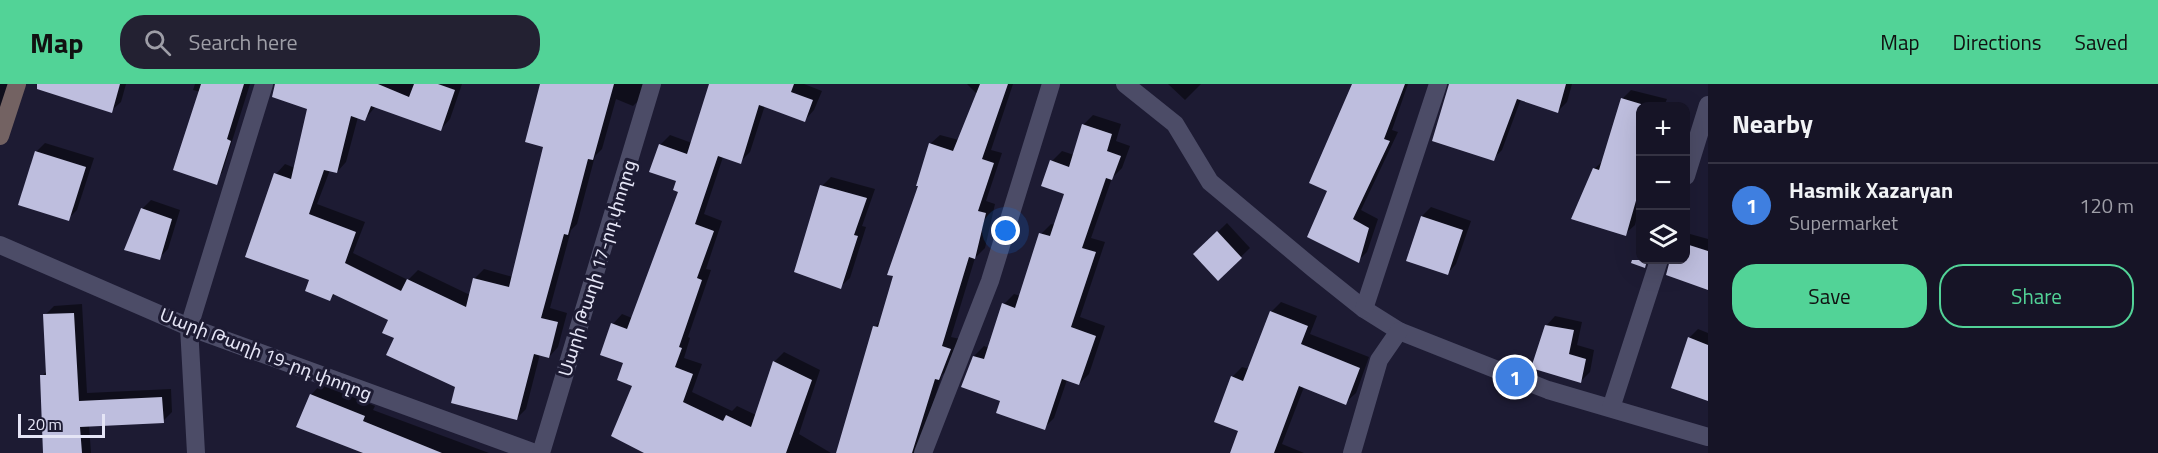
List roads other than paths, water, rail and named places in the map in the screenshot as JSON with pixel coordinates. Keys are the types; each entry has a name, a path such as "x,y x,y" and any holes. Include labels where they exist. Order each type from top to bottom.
{"street":[{"path":"0,136 17,84"},
{"path":"196,453 189,327 264,84"},
{"name":"Սարի Թաղի 17-րդ փողոց","path":"541,453 652,84"},
{"path":"923,453 990,281 1051,84"},
{"path":"1125,84 1175,124 1210,182 1364,309 1399,331 1548,390 1708,437"},
{"path":"1364,309 1438,84"},
{"path":"1690,163 1708,105"},
{"name":"Սարի Թաղի 19-րդ փողոց","path":"0,245 189,327 535,453"},
{"path":"1611,408 1658,264"},
{"path":"1352,453 1379,360 1399,331"}],"place":[{"name":"Hasmik Xazaryan","path":"1515,377"}]}
